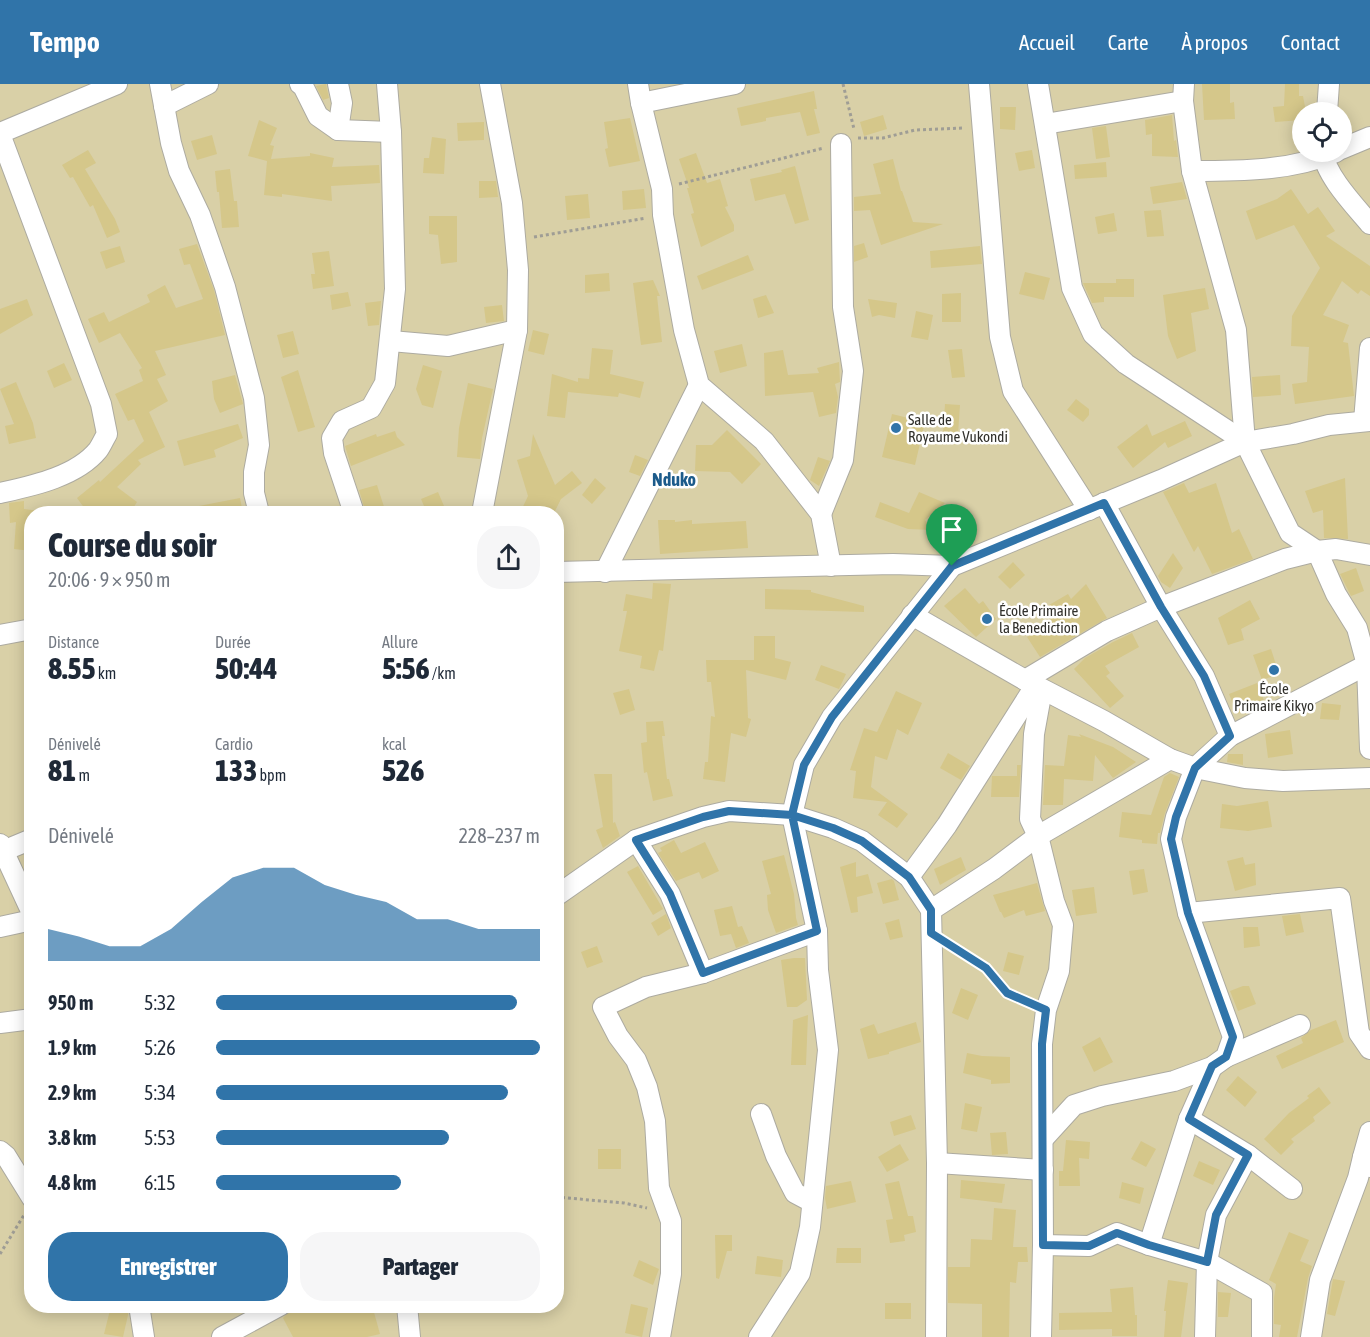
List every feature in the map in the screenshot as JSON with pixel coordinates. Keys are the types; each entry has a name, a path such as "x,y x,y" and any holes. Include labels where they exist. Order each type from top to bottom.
{"street":[{"path":"0,493 47,482 74,469 97,451 107,434 101,404 0,134 92,89 117,84"},
{"path":"160,84 171,143 179,171 200,215 225,287 254,398 259,445 254,472 254,494 257,506"},
{"path":"164,106 208,84"},
{"path":"300,84 318,116 338,130 391,132"},
{"path":"338,84 342,103 338,130"},
{"path":"352,506 334,453 332,438 342,421 371,408 381,392 386,383 391,341 395,289 391,132 387,84"},
{"path":"483,506 517,330 518,270 512,204 490,84"},
{"path":"735,84 639,94 662,189 663,215 684,330 699,385 764,441 821,514 831,566"},
{"path":"979,84 1000,337 1013,391 1097,506 1161,607 1204,676 1230,736"},
{"path":"1038,84 1072,288 1093,334 1126,364 1245,442"},
{"path":"1328,102 1329,84"},
{"path":"1045,124 1184,93 1192,171 1236,330 1245,442 1290,533 1317,551 1336,594 1357,628 1368,664 1370,749"},
{"path":"1352,143 1370,136"},
{"path":"821,514 843,460 853,371 843,307 841,144"},
{"path":"1192,171 1234,171 1285,166 1298,162"},
{"path":"1332,162 1335,179 1370,224"},
{"path":"391,341 448,346 517,330"},
{"path":"564,572 892,564 952,566 1161,480 1245,442 1329,425 1367,421 1370,348"},
{"path":"605,572 699,385"},
{"path":"909,877 947,825 1034,685 1107,631 1161,607 1285,559 1336,549 1370,555"},
{"path":"759,1337 800,1273 810,1227 828,1050 818,970 817,931 792,815 804,765 832,717 952,566"},
{"path":"912,615 1170,759 1195,768 1245,778 1283,781 1370,778"},
{"path":"0,635 24,630"},
{"path":"1149,1245 1189,1119 1233,1037 1188,913 1171,839 1176,817 1195,768 1230,736 1368,664"},
{"path":"1034,685 1030,819 1038,836 1054,901 1063,925 1059,971 1046,1010 1042,1044 1041,1337"},
{"path":"931,910 994,869 1038,836 1170,759"},
{"path":"564,890 636,840 703,817 729,811 792,815 833,828 862,841 909,877 931,910 937,1163 936,1337"},
{"path":"636,840 670,894 703,973"},
{"path":"24,841 2,848 24,896"},
{"path":"1188,913 1340,898 1359,1033 1370,1049"},
{"path":"0,927 24,922"},
{"path":"660,1337 671,1274 671,1221 659,1188 655,1121 647,1087 636,1060 618,1036 603,1007 646,987 703,973 817,931"},
{"path":"0,1023 24,1019"},
{"path":"1042,1139 1074,1105 1102,1096 1174,1081 1300,1025"},
{"path":"761,1114 776,1156 795,1192 812,1202"},
{"path":"1189,1119 1248,1155 1292,1189"},
{"path":"1311,1337 1320,1280 1366,1162 1370,1132"},
{"path":"0,1151 6,1156 24,1194"},
{"path":"1205,1337 1207,1262 1216,1215 1248,1155"},
{"path":"937,1163 1043,1170"},
{"path":"1043,1245 1089,1246 1117,1233 1207,1262 1262,1293 1262,1337"},
{"path":"141,1313 147,1336"},
{"path":"222,1337 266,1313"},
{"path":"408,1313 410,1337"}],"path":[{"path":"843,84 856,138 882,138 915,130 983,127"},
{"path":"662,189 841,144"},
{"path":"515,240 663,215"},
{"path":"931,933 986,968 1007,993 1046,1010"},
{"path":"564,1198 624,1203 656,1210 671,1221"},
{"path":"0,1254 24,1213"}],"shaded area":[{"path":"0,84 1370,84 1370,1337 0,1337"}],"building":[{"path":"326,84 329,98 323,100 316,86"},
{"path":"1202,84 1230,84 1230,103 1234,102 1235,119 1204,120"},
{"path":"1285,84 1299,84 1299,96 1303,96 1304,102 1292,102 1292,121 1275,122 1273,107 1284,106"},
{"path":"814,91 817,109 814,109 820,133 807,136 800,112 766,118 766,121 741,126 737,108"},
{"path":"1000,107 1016,107 1015,130 1000,129"},
{"path":"883,115 887,129 864,136 860,122"},
{"path":"1172,115 1178,157 1152,156 1152,134 1146,135 1145,120"},
{"path":"630,118 640,161 609,167 605,149 608,148 604,122"},
{"path":"259,120 277,128 270,145 274,146 271,159 310,156 310,153 334,158 332,167 379,165 380,183 331,186 332,201 282,194 282,197 264,195 267,161 248,156"},
{"path":"484,122 484,140 458,141 457,123"},
{"path":"1106,126 1110,157 1096,159 1092,128"},
{"path":"212,135 217,154 197,160 191,141"},
{"path":"432,137 446,139 444,174 423,173 424,158 429,158"},
{"path":"88,150 96,163 85,169 115,219 120,232 107,238 93,205 90,207 73,177 70,178 62,165"},
{"path":"1032,150 1035,168 1019,171 1015,153"},
{"path":"696,153 707,183 720,179 728,206 725,207 734,225 734,231 701,247 691,214 694,213 687,188 689,188 679,159"},
{"path":"893,159 901,191 913,222 943,224 881,245 870,210 854,211 854,197 881,194 873,164"},
{"path":"1106,162 1107,177 1075,179 1074,165"},
{"path":"795,166 809,220 795,224 785,194 755,201 750,179 782,172 781,170"},
{"path":"230,169 234,201 237,201 239,227 222,228 215,171"},
{"path":"479,181 496,181 498,197 479,198"},
{"path":"1182,182 1187,199 1153,204 1150,187"},
{"path":"644,189 646,208 623,210 622,191"},
{"path":"1291,189 1308,214 1318,207 1335,231 1326,236 1370,266 1370,296 1361,290 1358,294 1342,281 1323,315 1349,325 1343,342 1348,343 1354,396 1295,404 1292,384 1307,382 1309,347 1291,346 1292,316 1320,268 1294,225 1256,240 1246,211 1277,199"},
{"path":"588,194 590,218 567,220 565,196"},
{"path":"1161,210 1164,236 1147,237 1144,211"},
{"path":"1114,213 1117,231 1098,234 1095,217"},
{"path":"429,216 457,216 457,262 441,264 438,235 429,234"},
{"path":"864,243 868,257 854,262 854,246"},
{"path":"197,244 214,290 225,335 155,351 166,375 157,379 168,401 149,412 165,447 138,460 141,464 117,487 137,502 134,506 83,506 77,498 99,480 100,482 144,441 134,419 128,421 115,394 143,381 139,370 142,368 120,333 99,343 88,319 104,312 109,322 150,302 147,295 165,285 176,308 203,299 190,264 184,265 179,249"},
{"path":"120,246 125,262 106,269 100,252"},
{"path":"980,246 982,264 931,268 930,251"},
{"path":"329,251 334,286 313,289 311,274 315,274 312,253"},
{"path":"748,255 754,270 702,290 697,276"},
{"path":"1025,272 1050,278 1044,300 1019,294"},
{"path":"609,273 610,291 585,293 585,275"},
{"path":"1116,279 1134,279 1134,297 1104,297 1104,302 1092,303 1083,283 1116,283"},
{"path":"653,280 660,296 657,296 662,342 641,345 633,283"},
{"path":"1205,288 1209,309 1191,313 1196,351 1177,359 1168,336 1163,295"},
{"path":"348,292 351,306 332,310 330,295"},
{"path":"961,293 961,322 942,322 942,294"},
{"path":"766,295 774,313 758,318 753,299"},
{"path":"27,299 33,315 0,334 0,309"},
{"path":"868,299 897,303 895,318 879,315 872,317"},
{"path":"381,301 379,325 368,326 365,303"},
{"path":"502,305 504,321 486,323 484,307"},
{"path":"916,311 933,315 928,340 911,337"},
{"path":"533,330 549,334 544,355 528,351"},
{"path":"293,331 299,354 283,358 277,335"},
{"path":"742,344 747,366 720,373 714,351"},
{"path":"592,348 613,350 610,374 644,382 640,398 619,393 618,397 568,392 565,418 547,416 552,374 578,382 578,378 589,379"},
{"path":"962,349 965,377 952,378 948,350"},
{"path":"783,350 788,375 819,373 817,368 839,362 840,382 835,384 838,397 836,413 819,417 813,392 765,396 764,353"},
{"path":"64,363 72,380 54,388 47,371"},
{"path":"423,365 442,371 433,408 422,405 416,389"},
{"path":"298,370 315,427 298,432 281,377"},
{"path":"235,375 243,404 220,413 214,399 212,381"},
{"path":"1280,375 1281,395 1253,397 1252,377"},
{"path":"16,382 33,423 36,438 9,444 5,426 14,424 0,389"},
{"path":"468,383 493,389 482,438 480,459 457,457 459,428"},
{"path":"1076,399 1089,409 1089,415 1083,422 1067,410"},
{"path":"945,404 960,405 958,434 943,433"},
{"path":"892,414 925,422 915,465 882,457"},
{"path":"1185,421 1192,436 1168,448 1165,442 1133,468 1117,447 1147,424 1152,436"},
{"path":"238,424 243,438 214,450 216,457 184,466 177,441"},
{"path":"727,430 761,464 742,484 730,472 695,471 696,445 712,445"},
{"path":"395,431 397,437 405,445 351,466 345,446 376,434 377,437"},
{"path":"533,434 555,485 572,471 582,483 561,499 558,506 523,506 528,496 517,460 530,456"},
{"path":"635,455 648,460 640,476 629,472"},
{"path":"818,457 830,461 819,486 810,480"},
{"path":"595,478 606,488 592,504 582,495"},
{"path":"1345,478 1348,539 1324,538 1323,510 1313,513 1305,491"},
{"path":"1184,483 1189,493 1216,483 1232,533 1239,529 1253,559 1212,574 1198,546 1194,552 1163,492"},
{"path":"377,485 384,506 364,506 359,490"},
{"path":"438,492 444,506 424,506 421,499"},
{"path":"919,492 945,503 925,520 932,530 908,529 875,517 880,502 909,513"},
{"path":"240,498 242,506 199,506"},
{"path":"24,501 24,550 14,549 16,522 10,523 9,503"},
{"path":"658,520 675,520 675,522 692,520 692,524 746,521 748,548 660,554"},
{"path":"1173,553 1183,568 1170,588 1161,582 1158,576"},
{"path":"1013,562 1025,575 1010,589 998,577"},
{"path":"1356,568 1364,591 1351,596 1340,574"},
{"path":"653,583 671,584 663,651 659,650 654,671 640,668 642,656 619,651 627,611 623,611 626,594 652,599"},
{"path":"1086,584 1107,618 1040,657 1027,637 1052,622 1044,608 1068,594 1071,599"},
{"path":"965,588 979,604 983,601 996,619 976,637 944,606"},
{"path":"765,589 811,590 811,592 864,606 864,612 765,609"},
{"path":"1250,600 1260,619 1241,629 1244,640 1228,645 1218,618"},
{"path":"1132,633 1139,647 1105,666 1110,673 1106,676 1124,696 1110,708 1074,669 1085,658"},
{"path":"754,636 775,636 775,658 791,662 786,680 746,670 748,718 751,719 746,737 731,733 725,782 703,779 705,762 708,762 711,716 715,717 711,682 707,682 706,660 754,660"},
{"path":"1271,649 1279,674 1262,680 1253,655"},
{"path":"821,665 846,674 839,689 815,680"},
{"path":"1257,683 1265,703 1237,714 1229,694"},
{"path":"629,689 635,710 620,715 613,693"},
{"path":"896,691 922,703 908,735 897,729 887,760 875,756 871,787 908,814 897,828 878,815 887,802 853,798 856,771 850,770 864,728 877,732"},
{"path":"1322,703 1341,705 1339,720 1320,719"},
{"path":"663,721 665,736 662,736 667,779 669,779 673,796 653,801 647,772 644,773 641,743 647,742 646,722"},
{"path":"1290,730 1293,754 1268,758 1265,734"},
{"path":"1079,734 1113,747 1136,762 1113,778 1095,755 1093,781 1064,779 1063,805 1043,805 1045,765 1064,766 1068,735 1081,737"},
{"path":"948,753 970,766 961,780 940,768"},
{"path":"1228,754 1243,754 1243,765 1227,762"},
{"path":"1017,765 1021,765 1019,797 991,797 992,776 1017,776"},
{"path":"1170,773 1179,777 1160,833 1158,833 1157,844 1119,837 1122,812 1151,815 1164,777"},
{"path":"594,774 612,774 613,823 615,822 620,836 603,848 596,830 603,827"},
{"path":"1268,801 1272,827 1248,831 1220,828 1222,804 1237,806"},
{"path":"674,840 681,853 705,842 719,871 702,879 699,872 676,881 658,853 662,851 660,848"},
{"path":"784,855 794,894 798,925 776,933 768,910 767,895 771,894 762,861"},
{"path":"961,857 966,870 940,885 934,869"},
{"path":"1243,857 1245,865 1255,863 1256,885 1235,891 1227,861"},
{"path":"856,862 856,877 868,874 873,893 857,897 858,912 851,913 840,867"},
{"path":"638,866 663,909 653,915 627,872"},
{"path":"1144,869 1148,892 1133,895 1129,871"},
{"path":"892,879 899,900 883,904 877,883"},
{"path":"1037,883 1045,911 1026,916 1024,910 1004,918 993,895"},
{"path":"1094,887 1097,913 1076,916 1072,890"},
{"path":"732,906 738,927 742,926 749,943 736,948 731,934 720,936 714,910"},
{"path":"666,914 671,928 658,936 651,923"},
{"path":"1300,914 1304,932 1286,936 1282,916"},
{"path":"899,919 903,937 890,940 885,923"},
{"path":"1243,927 1258,927 1260,946 1244,948"},
{"path":"597,946 603,962 587,968 581,952"},
{"path":"1008,952 1024,956 1019,975 1003,971"},
{"path":"805,958 807,1000 797,1007 787,1007 781,960"},
{"path":"1249,986 1256,1004 1238,1011 1230,991"},
{"path":"961,988 978,995 968,1020 952,1013"},
{"path":"808,1015 806,1065 791,1065 793,1020"},
{"path":"1336,1020 1344,1042 1282,1069 1276,1056 1303,1043 1301,1038 1311,1030"},
{"path":"916,1022 921,1042 868,1059 860,1029 874,1024 878,1034"},
{"path":"1100,1037 1113,1062 1094,1072 1082,1047"},
{"path":"967,1053 1010,1057 1010,1083 991,1084 991,1080 963,1073"},
{"path":"1238,1076 1257,1092 1245,1107 1226,1090"},
{"path":"1319,1087 1331,1103 1313,1117 1315,1121 1291,1139 1294,1142 1281,1155 1264,1139"},
{"path":"965,1103 982,1107 977,1132 961,1129"},
{"path":"911,1115 916,1129 894,1136 890,1122"},
{"path":"1006,1132 1008,1154 992,1155 990,1133"},
{"path":"1066,1140 1090,1142 1089,1159 1079,1158 1080,1186 1059,1186 1059,1171 1063,1171"},
{"path":"1141,1141 1156,1149 1146,1167 1131,1159"},
{"path":"900,1144 909,1160 887,1172 878,1157"},
{"path":"598,1149 621,1149 621,1169 598,1169"},
{"path":"1199,1161 1220,1170 1213,1185 1193,1176"},
{"path":"961,1180 1005,1184 1002,1203 960,1198"},
{"path":"851,1181 856,1202 827,1209 826,1186"},
{"path":"899,1181 908,1216 913,1216 916,1232 904,1235 905,1241 890,1243 886,1220 893,1219 885,1184"},
{"path":"1122,1182 1144,1188 1140,1204 1119,1198"},
{"path":"994,1208 1016,1210 1013,1247 1027,1247 1028,1262 1018,1262 1016,1283 1010,1282 1009,1337 982,1337 982,1304 948,1303 948,1267 970,1267 971,1239 992,1240"},
{"path":"1289,1232 1309,1240 1300,1261 1312,1266 1297,1337 1279,1337 1281,1325 1274,1324 1276,1284 1269,1280"},
{"path":"715,1235 732,1235 732,1251 727,1251 719,1279 716,1278"},
{"path":"837,1248 861,1248 861,1263 836,1263"},
{"path":"757,1256 783,1260 781,1277 755,1274"},
{"path":"639,1260 659,1269 653,1285 633,1276"},
{"path":"1333,1279 1345,1281 1335,1316 1327,1314"},
{"path":"1168,1280 1188,1283 1181,1337 1164,1337 1166,1311 1164,1311"},
{"path":"1133,1287 1137,1336 1112,1336 1112,1329 1059,1330 1059,1313 1112,1312 1110,1289"},
{"path":"1218,1292 1231,1293 1228,1317 1218,1317"},
{"path":"885,1303 911,1303 911,1319 885,1319"},
{"path":"631,1304 648,1308 642,1337 625,1333"},
{"path":"109,1313 128,1313 123,1337 104,1334"},
{"path":"288,1313 374,1313 380,1334 367,1337 293,1337 283,1318"}],"place":[{"name":"Salle de Royaume Vukondi","path":"896,428"},
{"name":"École Primaire la Benediction","path":"987,619"},
{"name":"École Primaire Kikyo","path":"1274,670"}],"district":[{"name":"Nduko","path":"674,479"}],"route":[{"path":"952,566 832,717 804,765 792,815 729,811 703,817 636,840 670,894 703,973 817,931 792,815 833,828 862,841 909,877 931,910 931,933 986,968 1007,993 1046,1010 1042,1044 1043,1245 1089,1246 1117,1233 1207,1262 1216,1215 1248,1155 1189,1119 1212,1066 1226,1057 1233,1037 1188,913 1171,839 1176,817 1195,768 1230,736 1204,676 1161,607 1104,503 952,566"}]}
